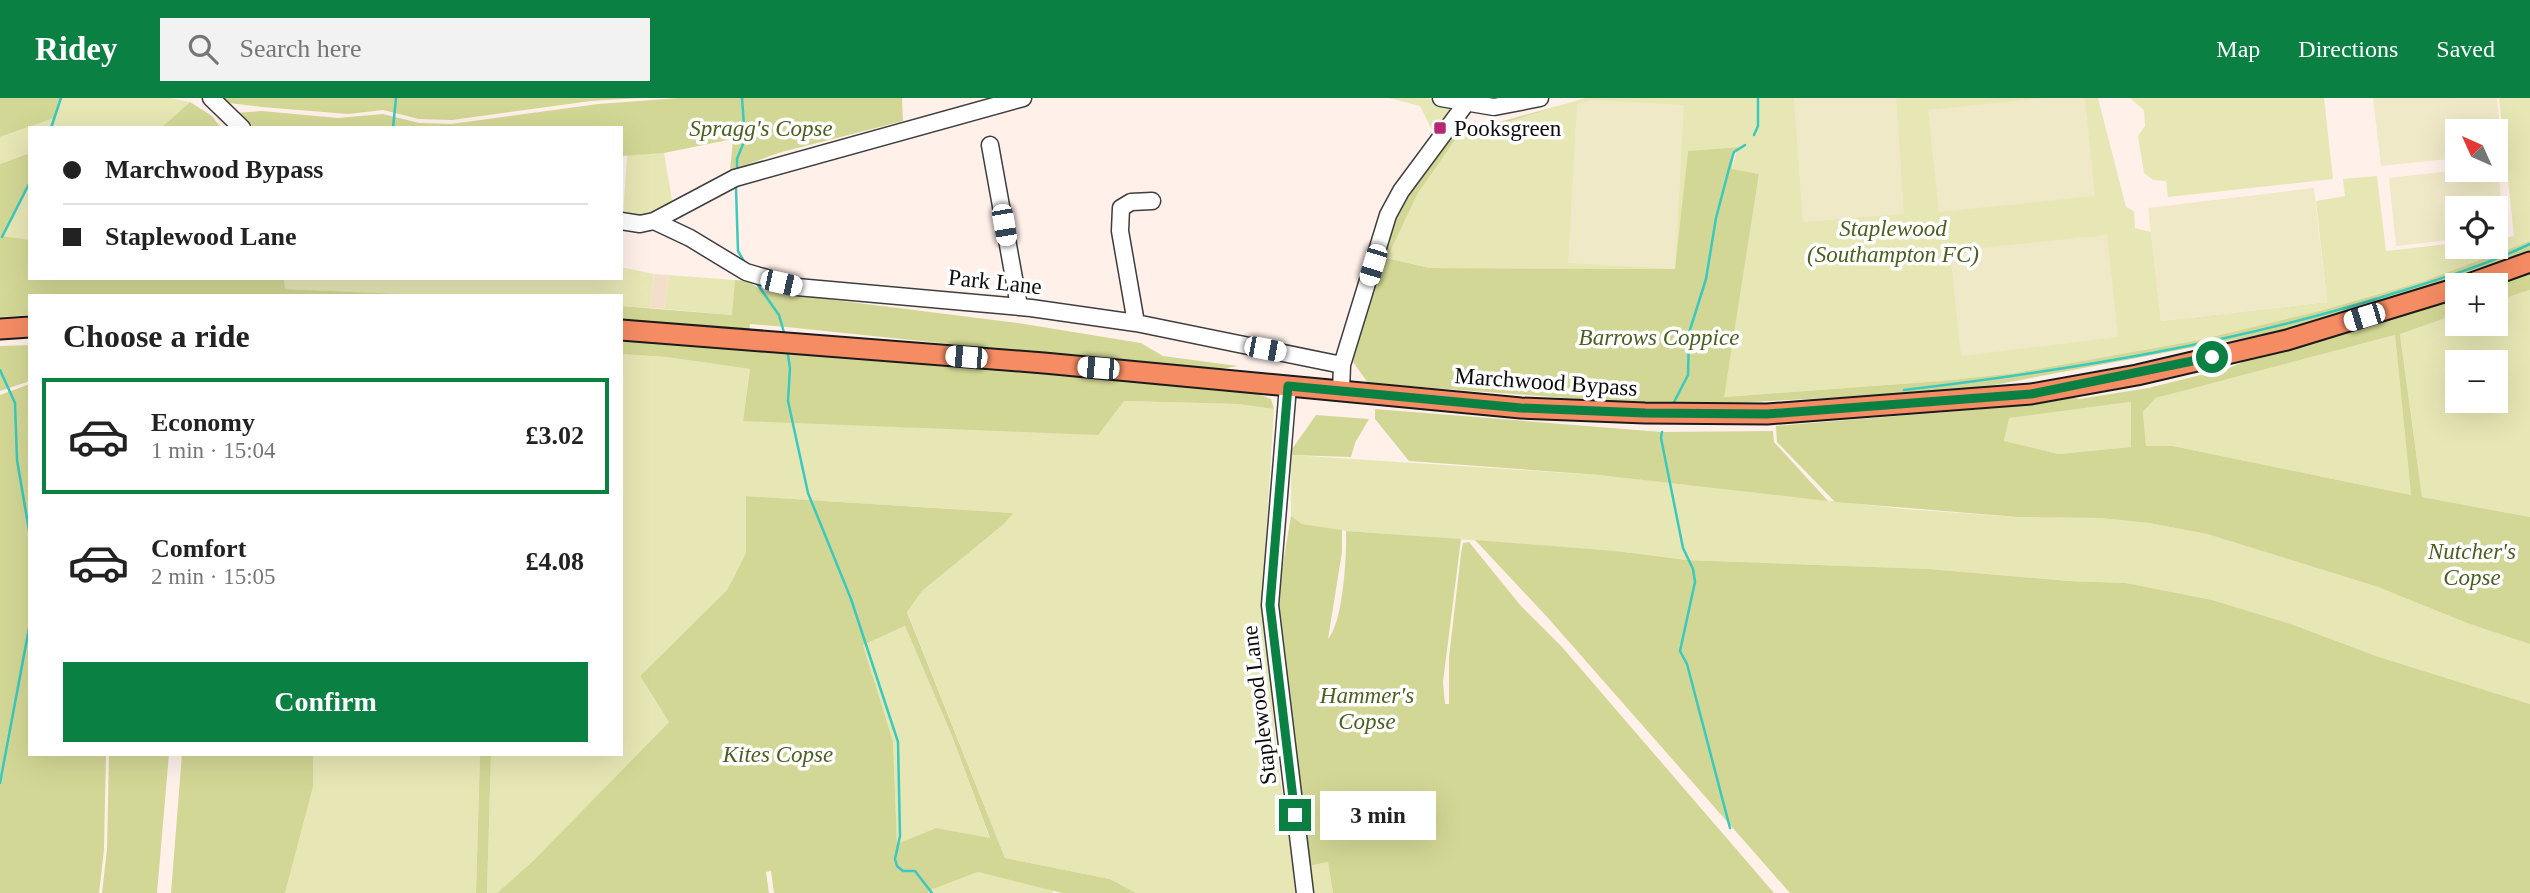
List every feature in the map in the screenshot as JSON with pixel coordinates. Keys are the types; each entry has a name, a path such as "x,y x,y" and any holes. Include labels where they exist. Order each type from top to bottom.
{"main road":[{"path":"2499,273 2530,262"},
{"name":"Marchwood Bypass","path":"623,330 1521,408 1767,414 2031,394 2287,340 2445,292"},
{"path":"0,329 28,327"}],"street":[{"path":"211,98 240,126"},
{"path":"623,221 640,224 654,221 735,178 1023,98"},
{"path":"1441,98 1494,107 1540,98"},
{"path":"1341,391 1342,365 1388,215 1417,169 1469,101"},
{"path":"990,145 1019,306"},
{"path":"1136,323 1119,231 1121,208 1131,202 1152,201"},
{"name":"Park Lane","path":"654,221 690,238 753,275 797,287 1019,306 1136,323 1342,365"},
{"name":"Staplewood Lane","path":"1288,386 1270,605 1305,893"}],"shaded area":[{"path":"1794,98 1896,98 1904,214 1803,222"},
{"path":"2042,98 2085,98 2095,196 1939,212 1928,110"},
{"path":"2373,98 2497,98 2499,119 2445,119 2445,159 2381,166"},
{"path":"1591,100 1684,105 1675,269 1568,263 1577,104"},
{"path":"2445,172 2445,182 2499,182 2501,196 2445,196 2445,240 2396,246 2389,178"},
{"path":"2314,188 2327,302 2161,321 2148,208"},
{"path":"2107,235 2118,337 1961,356 1950,251"},
{"path":"654,274 669,275 664,309 650,308"}],"green space":[{"path":"0,98 61,98 54,118 0,137"},
{"path":"61,98 170,98 190,102 163,126 31,126 54,118"},
{"name":"Spragg's Copse","path":"218,98 639,98 591,101 452,120 419,119 383,110 348,114 262,107 229,103"},
{"name":"Spragg's Copse","path":"679,98 902,98 903,121 778,153 730,171 733,139 664,153 623,156 623,126 249,126 235,113 262,111 338,118 383,114 419,123 451,124 598,104"},
{"path":"1389,98 1428,98 1448,104 1452,113 1434,134 1420,106"},
{"name":"Staplewood (Southampton FC)","path":"1585,98 2098,98 2126,207 2134,211 2135,228 2151,232 2161,321 2327,302 2316,201 2345,196 2343,179 2377,176 2386,251 2445,244 2445,259 2482,259 2424,281 2323,310 2199,340 2015,373 1723,397 1759,174 1732,170 1737,149 1688,151 1676,269 1429,268 1387,258 1418,193 1457,136"},
{"path":"2130,98 2324,98 2333,179 2168,197 2166,181 2153,180 2144,173 2138,136 2145,126 2144,110"},
{"name":"Staplewood (Southampton FC)","path":"2499,98 2530,98 2530,241 2508,249 2508,237 2514,236 2508,181 2508,119 2501,119"},
{"path":"190,102 212,116 220,126 163,126"},
{"name":"Barrows Coppice","path":"1562,105 1457,137 1418,193 1387,258 1429,268 1675,269 1688,151 1742,147 1734,152 1732,169 1759,174 1724,397 2015,373 2199,340 2323,310 2445,273 2445,280 2296,328 1962,391 1672,406 1368,383 1353,362 1370,279 1404,202 1448,136"},
{"path":"28,127 28,154 0,164 0,137"},
{"path":"664,153 673,205 646,218 623,216 627,155"},
{"path":"28,154 28,186 2,236 28,240 28,280 284,280 285,289 399,294 28,294 28,315 0,317 0,164"},
{"path":"28,186 28,240 0,236"},
{"name":"Barrows Coppice","path":"2530,241 2530,253 2468,273 2445,273 2482,259 2508,259 2508,249"},
{"path":"623,267 654,274 650,308 623,306 623,294 399,294 285,289 284,280 623,280"},
{"path":"2530,269 2530,290 2508,297 2508,277"},
{"path":"669,275 735,280 733,315 664,309"},
{"path":"735,280 748,281 762,291 1018,323 1141,343 1163,356 1238,366 1221,369 1057,355 750,324 749,332 623,319 623,306 732,315"},
{"path":"2530,290 2530,517 2422,497 2400,333 2445,318 2445,336 2508,336 2508,297"},
{"name":"Nutcher's Copse","path":"2445,299 2445,318 2400,334 2422,497 2530,517 2530,644 2470,624 2378,587 2207,534 2149,523 2100,518 2017,517 1835,502 1777,442 1776,426 2008,407 2063,394 2079,399 2148,388 2229,368 2267,352","holes":["2395,335 2411,495 2173,446 2146,446 2143,412 2156,398","2131,402 2131,447 2058,454 2004,441 2009,418"]},
{"path":"2395,335 2411,495 2173,446 2146,446 2143,412 2156,398"},
{"path":"623,338 1245,389 1271,399 1274,409 1237,404 1124,401 1098,435 743,421 750,369 666,357 623,354"},
{"path":"28,345 28,382 0,391 0,346"},
{"path":"623,354 666,357 750,369 743,421 1114,413 1123,401 1237,404 1274,409 1263,582 1277,757 1297,893 1136,893 1110,879 1005,858 907,611 922,591 1004,524 1012,513 746,496 746,553 727,590 640,676 669,722 534,860 497,893 487,893 491,756 623,756"},
{"path":"28,385 28,756 106,756 104,850 99,893 0,893 0,395"},
{"path":"2131,402 2132,447 2058,454 2004,442 2008,418"},
{"path":"1375,409 1662,432 1773,431 1774,442 1828,501 1599,475 1409,461 1375,419"},
{"path":"1316,415 1369,419 1355,443 1351,457 1291,455 1292,449"},
{"path":"1291,455 1599,475 1905,509 2017,517 2100,518 2149,523 2207,534 2378,587 2530,644 2530,704 2376,656 2291,624 2212,600 2126,583 1929,569 1687,560 1616,551 1346,531 1302,524 1291,516"},
{"name":"Kites Copse","path":"746,496 1013,513 1004,524 922,591 907,612 1005,858 1110,879 1136,893 1062,893 978,872 928,891 929,893 774,893 771,871 766,872 769,893 497,893 534,860 669,722 640,676 727,590 746,553","holes":["905,626 952,736 990,838 936,828 897,844 893,741 863,645"]},
{"name":"Hammer's Copse","path":"1291,516 1302,524 1342,530 1342,552 1328,639 1341,604 1346,531 1461,539 1443,682 1445,704 1449,704 1449,657 1461,554 1463,543 1469,542 1521,606 1562,647 1774,893 1333,893 1328,862 1309,866 1276,605"},
{"path":"1475,540 1616,551 1687,560 1929,569 2126,583 2212,600 2291,624 2376,656 2530,704 2530,893 1790,893 1548,618"},
{"path":"905,626 952,736 990,839 936,828 897,845 893,741 863,645"},
{"path":"109,756 169,756 157,893 102,893 107,849"},
{"path":"182,756 313,756 313,787 285,893 171,893"},
{"path":"313,756 480,756 476,893 285,893 313,787"},
{"path":"480,756 491,756 487,893 476,893"},
{"path":"1328,862 1333,893 1312,893 1309,866"},
{"path":"978,872 1053,890 1053,893 928,891"}],"waterway":[{"path":"52,126 61,98"},
{"path":"393,126 396,98"},
{"path":"737,169 737,159 745,139 742,98"},
{"path":"1754,135 1758,126 1758,98"},
{"path":"1672,406 1688,375 1689,333 1706,279 1716,218 1730,165 1734,152 1745,145"},
{"path":"2,237 28,186"},
{"path":"736,188 738,251 745,263"},
{"path":"1904,390 2084,365 2262,330 2437,280 2530,244"},
{"path":"755,281 779,315 785,336"},
{"path":"787,349 790,368 788,401 808,493 851,599 898,742 900,836 895,859 897,866 903,871 915,871 932,893"},
{"path":"0,370 15,403 17,460 28,524"},
{"path":"1662,432 1683,548 1693,569 1695,582 1680,651 1687,664 1730,828"},
{"path":"0,783 28,634"}],"place":[{"name":"Pooksgreen","path":"1440,128"}],"route":[{"path":"1295,815 1270,605 1288,386 1521,408 1767,414 2031,394 2137,375 2212,357"}]}
